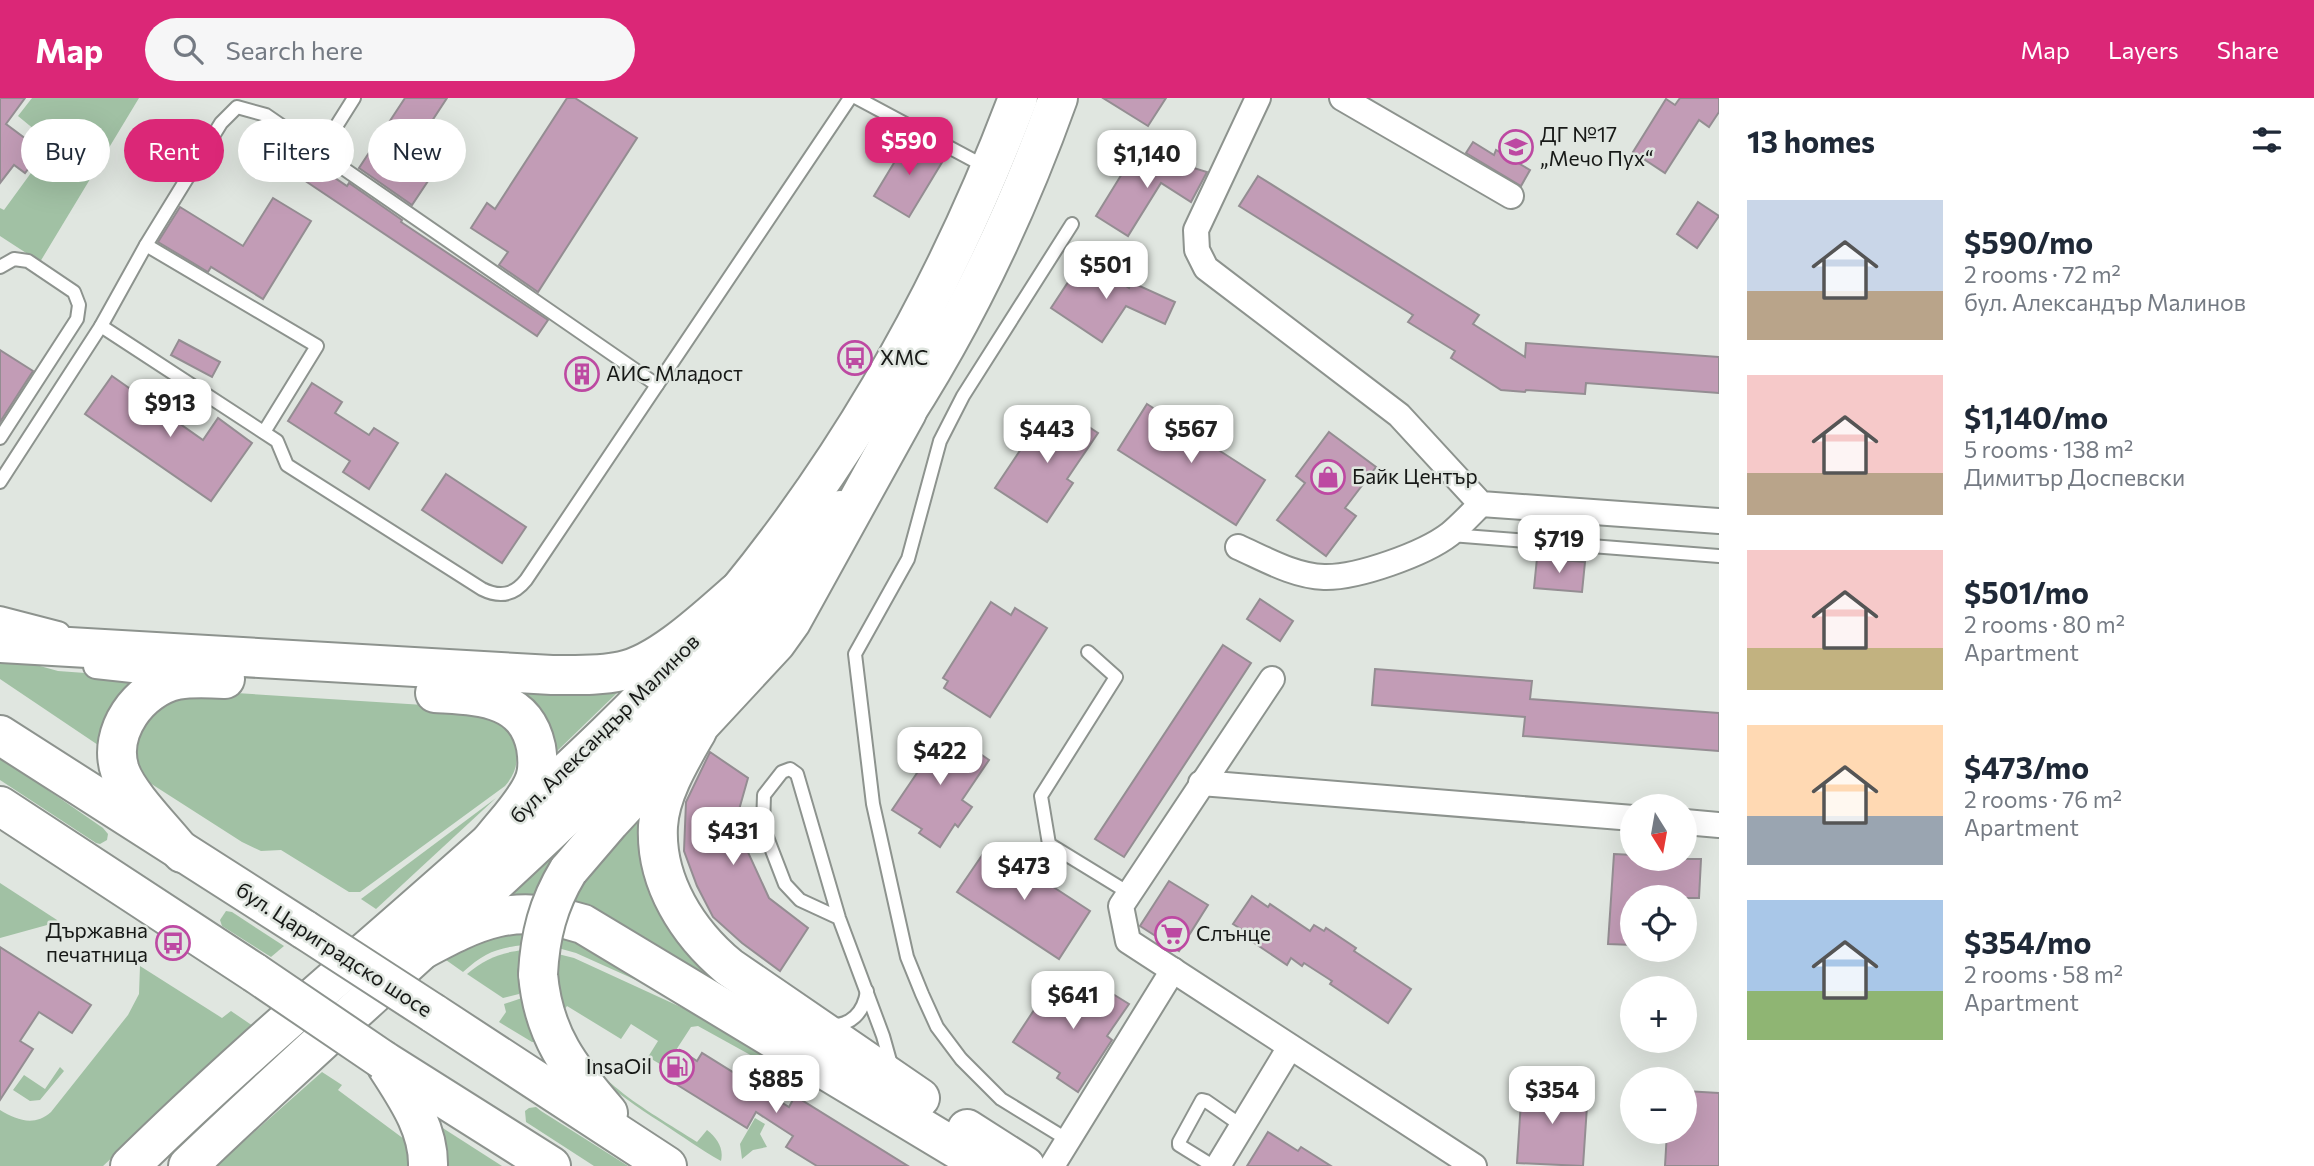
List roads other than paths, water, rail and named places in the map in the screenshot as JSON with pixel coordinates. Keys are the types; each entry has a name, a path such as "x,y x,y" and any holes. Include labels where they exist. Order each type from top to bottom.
{"main road":[{"name":"бул. Александър Малинов","path":"130,1166 205,1094 567,771 647,694 737,593 811,494 878,392 938,284 991,170 1018,98"},
{"name":"бул. Александър Малинов","path":"418,952 561,820 675,708 780,587 844,504 906,412 978,286 1035,163 1058,98"},
{"path":"652,1156 578,1078 559,1049 543,1004 538,974 545,922 554,896 568,871 776,643 791,622 906,412"},
{"path":"0,645 552,674 606,674 649,661 737,593"},
{"path":"182,853 129,787 121,771 117,749 119,737 134,708 153,690 177,680 212,678 474,696 502,702 513,710 531,732 538,761 537,775 532,788 491,841"},
{"path":"697,731 677,765 658,826 662,858 681,914 709,951 729,967 897,1083 1025,1166"},
{"name":"бул. Цариградско шосе","path":"0,735 652,1156"},
{"path":"0,806 383,1060 551,1166"},
{"path":"0,826 63,847"},
{"path":"188,1166 418,952 457,931 498,916 536,914 583,924 985,1166"},
{"path":"383,1060 419,1122 428,1166"}],"street":[{"path":"1258,98 1196,230 1197,250 1206,268 1399,415 1481,504 1719,522"},
{"path":"1342,98 1511,196"},
{"path":"1238,547 1295,572 1324,577 1360,572 1408,555 1449,535 1481,504"},
{"path":"0,619 141,652"},
{"path":"0,645 25,655 58,663 212,678"},
{"path":"1272,679 1121,906 1128,941 1474,1166"},
{"path":"1201,783 1620,817"},
{"path":"1698,823 1719,825"},
{"path":"1052,1166 1173,970"},
{"path":"1216,1166 1290,1047"}],"lane":[{"path":"341,119 354,98"},
{"path":"102,326 277,441 287,465 482,589 501,595 520,587 526,580 850,98"},
{"path":"857,98 991,170"},
{"path":"0,482 102,326 146,245 221,122 237,107 272,119"},
{"path":"354,176 657,385"},
{"path":"1068,1140 1001,1099 961,1059 937,1027 922,994 907,957 873,804 855,654 908,559 940,441 963,396 1072,224"},
{"path":"146,245 317,346 264,432"},
{"path":"0,267 14,259 28,261 74,292 79,305 77,319 0,438"},
{"path":"1449,535 1719,556"},
{"path":"1088,652 1116,677 1041,796 1049,844 1129,893"},
{"path":"839,918 795,896 785,884 763,827 764,795 782,772 790,769 797,774 839,918 867,991 897,1083"},
{"path":"810,1024 834,1026 852,1020 865,1005 867,991"},
{"path":"1216,1166 1179,1142 1202,1100 1242,1126"}],"place":[{"name":"ДГ №17 „Мечо Пух“","path":"1516,147"},
{"name":"ХМС","path":"855,358"},
{"name":"АИС Младост","path":"582,374"},
{"name":"Байк Център","path":"1328,477"},
{"name":"Слънце","path":"1172,934"},
{"name":"Държавна печатница","path":"173,943"},
{"name":"InsaOil","path":"677,1067"}]}
